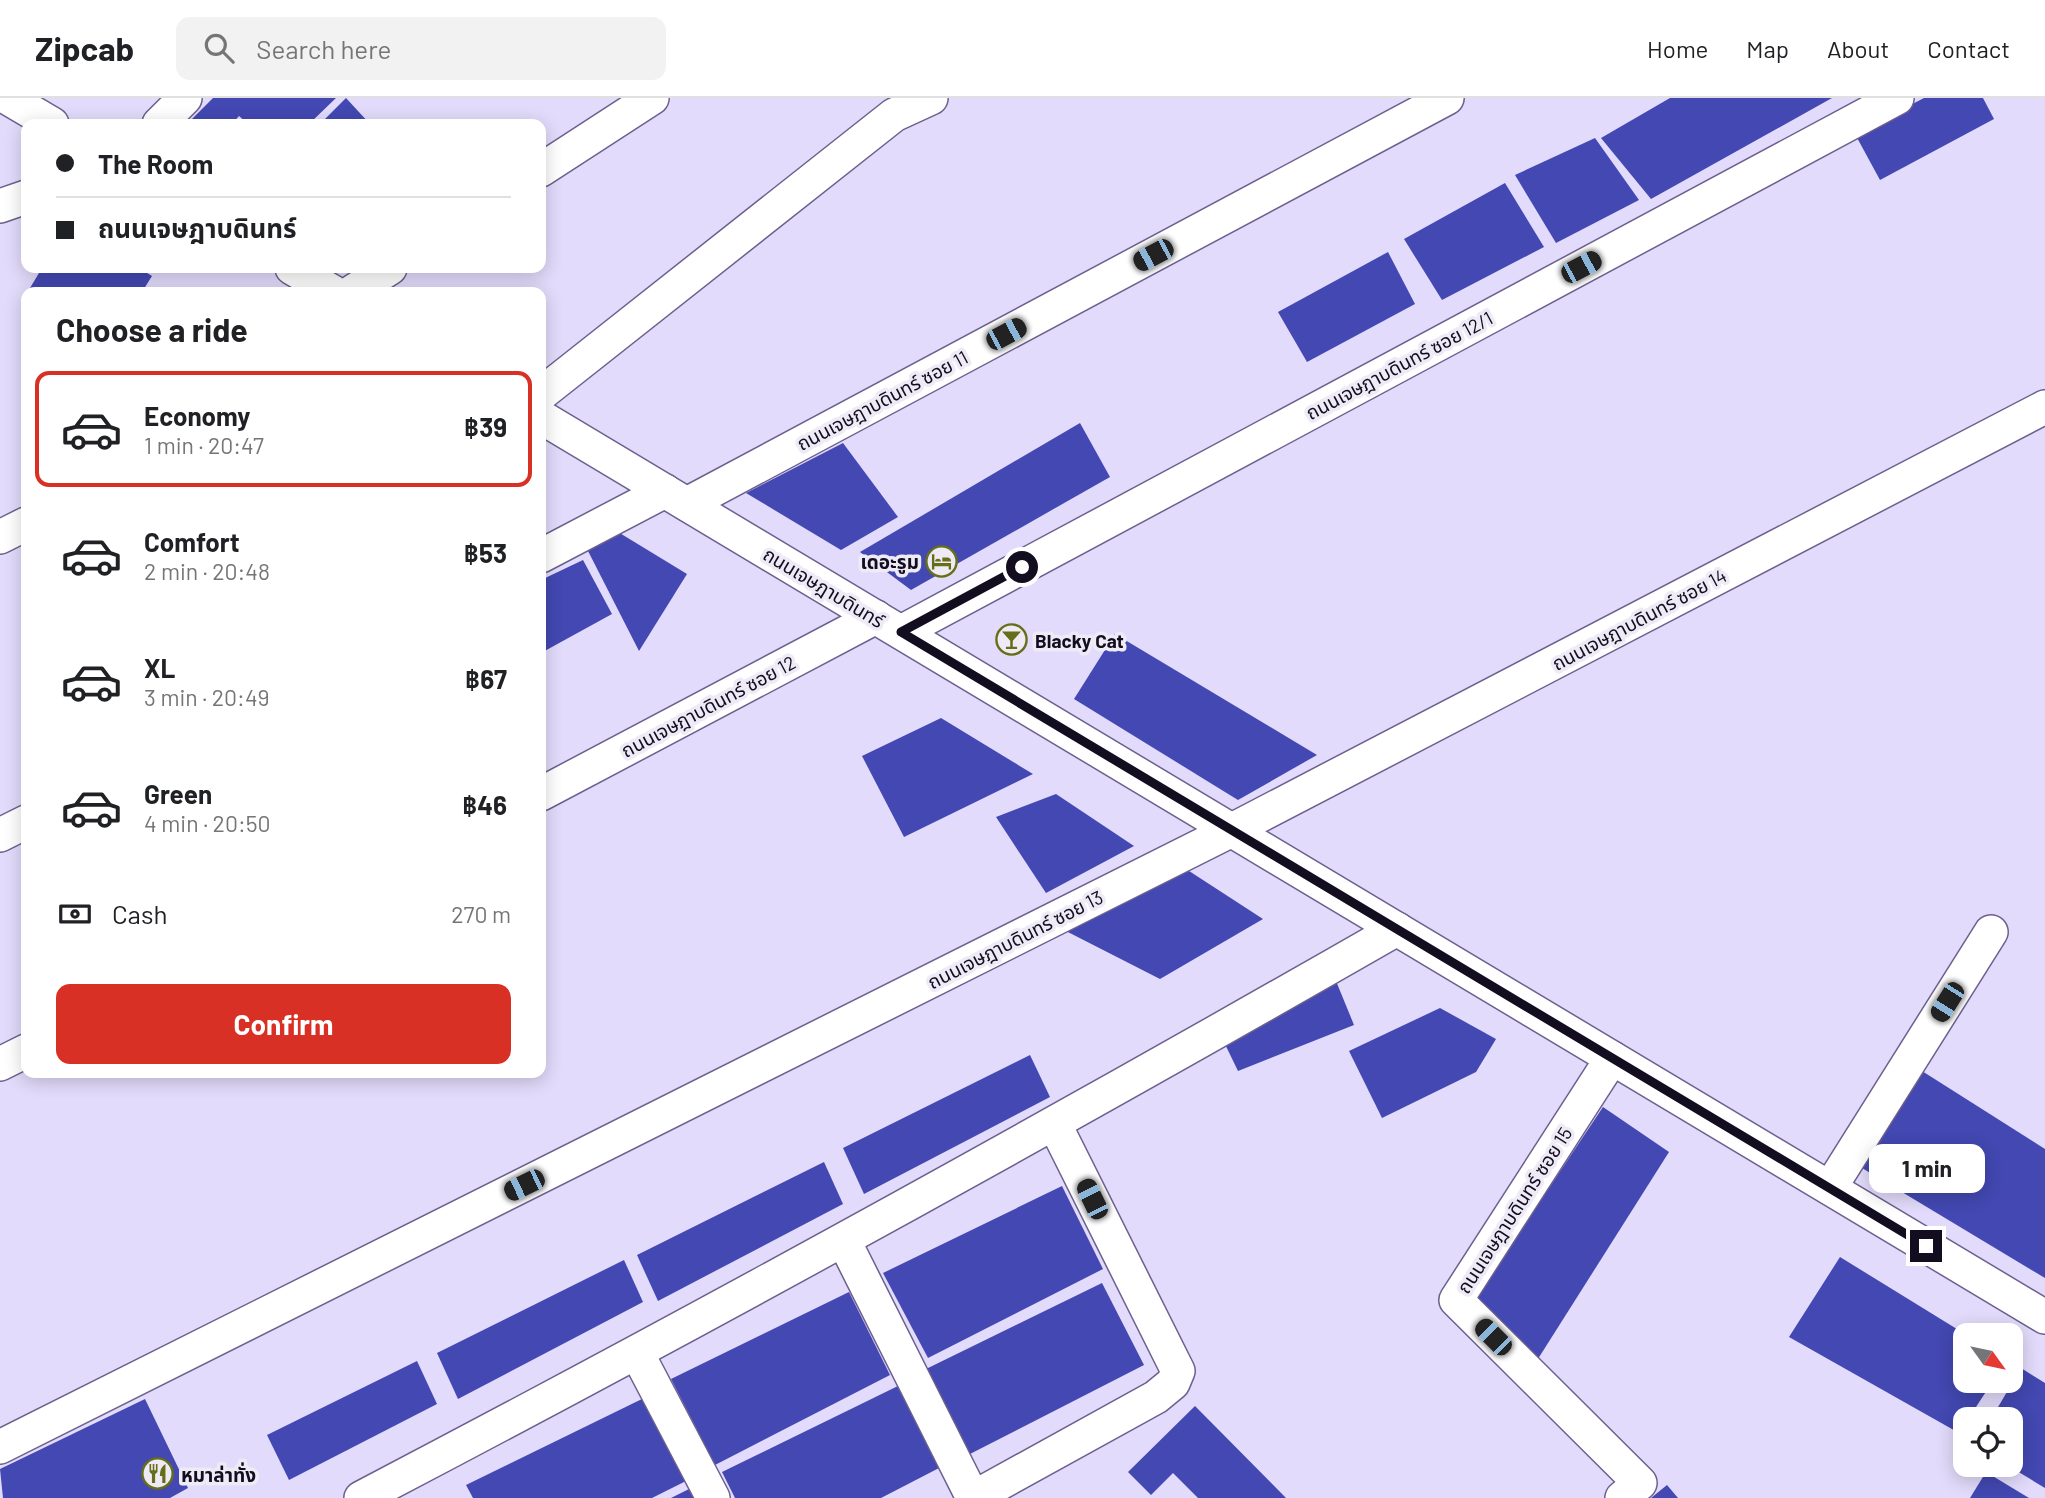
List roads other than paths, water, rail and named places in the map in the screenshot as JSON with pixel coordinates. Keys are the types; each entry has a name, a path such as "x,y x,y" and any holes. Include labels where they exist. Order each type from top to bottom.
{"street":[{"path":"8,98 44,119"},
{"path":"164,119 185,98"},
{"path":"546,167 652,98"},
{"path":"546,390 888,107 931,98"},
{"name":"ถนนเจษฎาบดินทร์ ซอย 11","path":"546,554 676,498 1447,98"},
{"name":"ถนนเจษฎาบดินทร์ ซอย 12/1","path":"888,625 1897,98"},
{"path":"0,206 21,199"},
{"path":"301,273 324,287"},
{"path":"360,287 382,273"},
{"name":"ถนนเจษฎาบดินทร์ ซอย 14","path":"1232,830 2045,407"},
{"name":"ถนนเจษฎาบดินทร์","path":"546,420 2045,1317"},
{"path":"0,537 21,526"},
{"name":"ถนนเจษฎาบดินทร์ ซอย 12","path":"546,792 888,625"},
{"path":"0,835 21,824"},
{"name":"ถนนเจษฎาบดินทร์ ซอย 13","path":"0,1447 1232,830"},
{"path":"361,1498 844,1241 1055,1125 1397,929"},
{"path":"1830,1188 1991,932"},
{"path":"0,1064 21,1054"},
{"name":"ถนนเจษฎาบดินทร์ ซอย 15","path":"1612,1058 1456,1300 1640,1483 1622,1498"},
{"path":"844,1241 973,1498 1156,1397 1173,1383 1178,1371 1055,1125"},
{"path":"637,1353 713,1498"}],"place":[{"name":"เดอะรูม","path":"942,561"},
{"name":"Blacky Cat","path":"1012,640"},
{"name":"หมาล่าทั่ง","path":"158,1474"}]}
